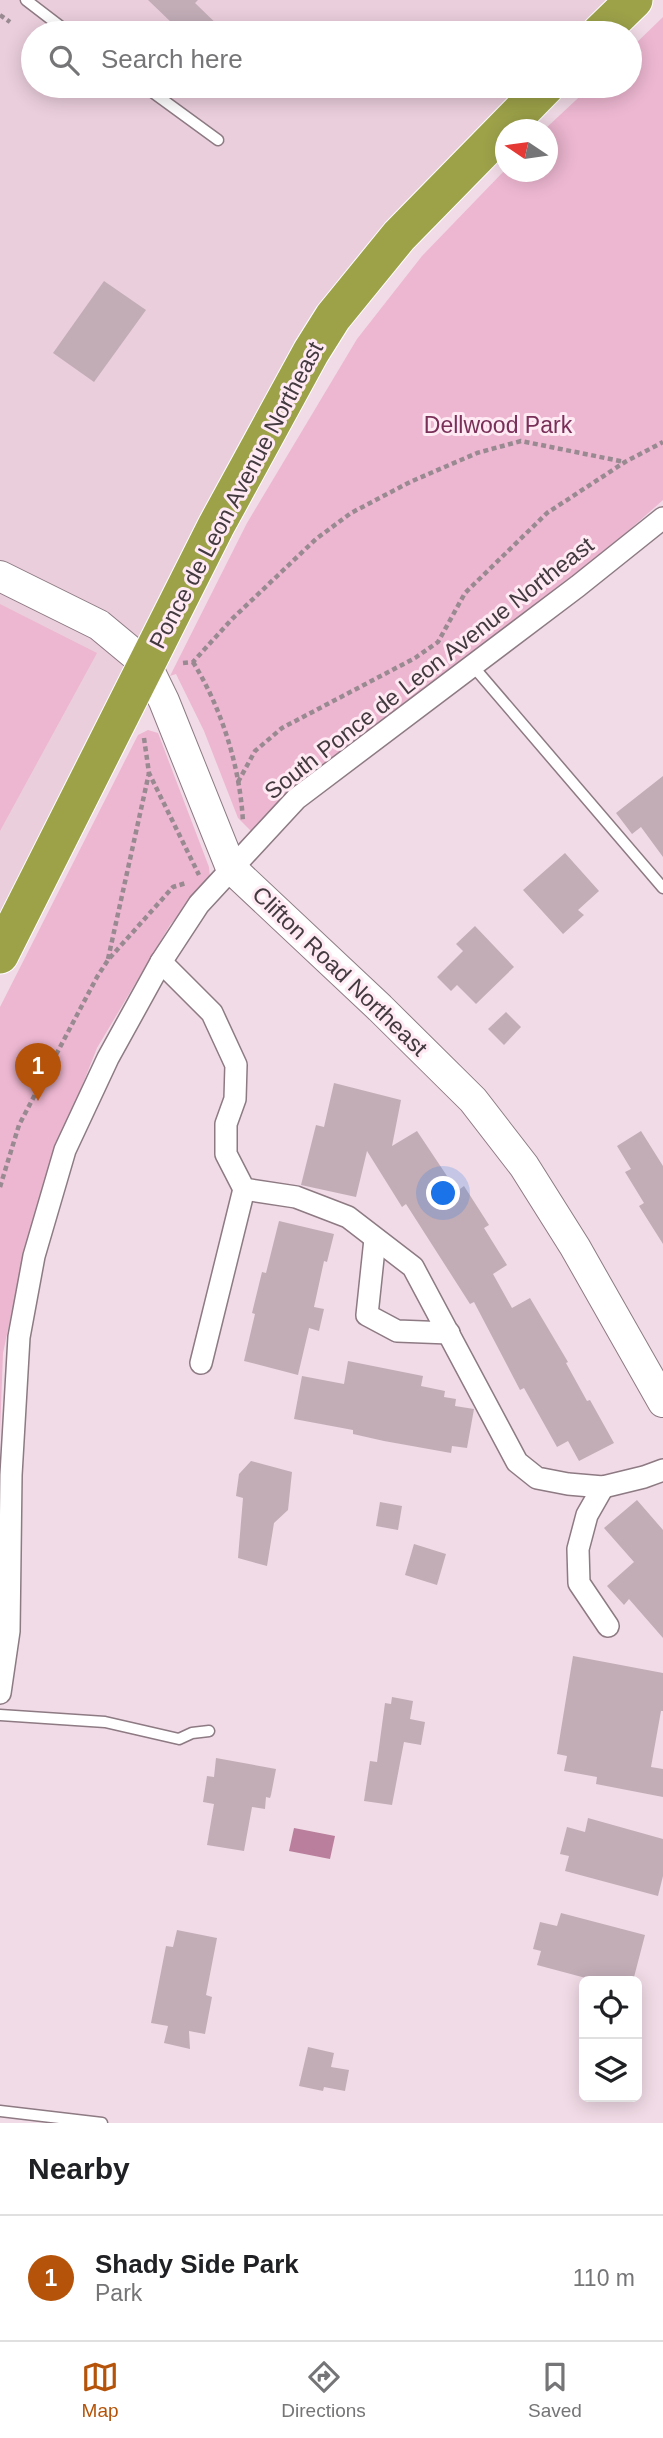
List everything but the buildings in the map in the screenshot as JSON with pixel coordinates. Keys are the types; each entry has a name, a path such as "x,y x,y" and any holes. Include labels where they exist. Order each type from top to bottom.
{"highway":[{"path":"612,21 634,0"},
{"name":"Ponce de Leon Avenue Northeast","path":"0,956 249,462 311,352 333,317 399,236 534,98"}],"street":[{"name":"South Ponce de Leon Avenue Northeast","path":"0,1693 9,1632 11,1475 19,1337 34,1256 65,1150 108,1058 161,962 199,904 296,799 578,586 663,518"},
{"name":"Clifton Road Northeast","path":"0,576 99,625 146,664 164,701 232,868 473,1100 524,1166 575,1247 663,1402"},
{"path":"161,962 212,1013 236,1065 235,1099 226,1124 226,1154 244,1189 201,1363"},
{"path":"244,1189 296,1198 348,1217 413,1267 517,1462 537,1478 603,1487 644,1478 663,1470"},
{"path":"375,1239 367,1315 397,1331 449,1333"},
{"path":"603,1487 587,1515 578,1549 579,1583 608,1626"}],"lane":[{"path":"26,0 53,21"},
{"path":"160,98 218,140"},
{"path":"472,665 663,888"},
{"path":"0,1715 105,1722 179,1739 192,1733 209,1731"},
{"path":"0,2111 103,2123"}],"path":[{"path":"0,15 10,22"},
{"path":"183,663 193,663 232,619 316,539 351,513 410,482 477,453 521,441 625,462"},
{"path":"238,782 255,751 282,728 415,658 438,642 466,593 547,513 625,462 663,442"},
{"path":"193,663 221,721 235,763 244,830"},
{"path":"0,1186 19,1125 108,960 173,887 201,877 190,860 149,773 144,738"},
{"path":"108,960 149,773"}],"shaded area":[{"path":"0,0 612,0 593,21 21,21 21,98 526,98 508,119 495,119 495,134 322,334 0,941"},
{"path":"294,1828 335,1836 330,1859 289,1851"}],"green space":[{"name":"Dellwood Park","path":"663,17 663,500 593,562 251,831 238,818 204,731 176,674 170,676 247,523 357,339 422,256 495,180 558,182 558,119 556,119 578,98 642,98 642,37"},
{"path":"0,604 97,653 0,831"},
{"path":"148,730 158,733 209,867 210,878 170,925 97,1048 55,1154 27,1240 3,1353 0,1433 0,1007 138,735"}],"place":[{"name":"Shady Side Park","path":"38,1101"}]}
